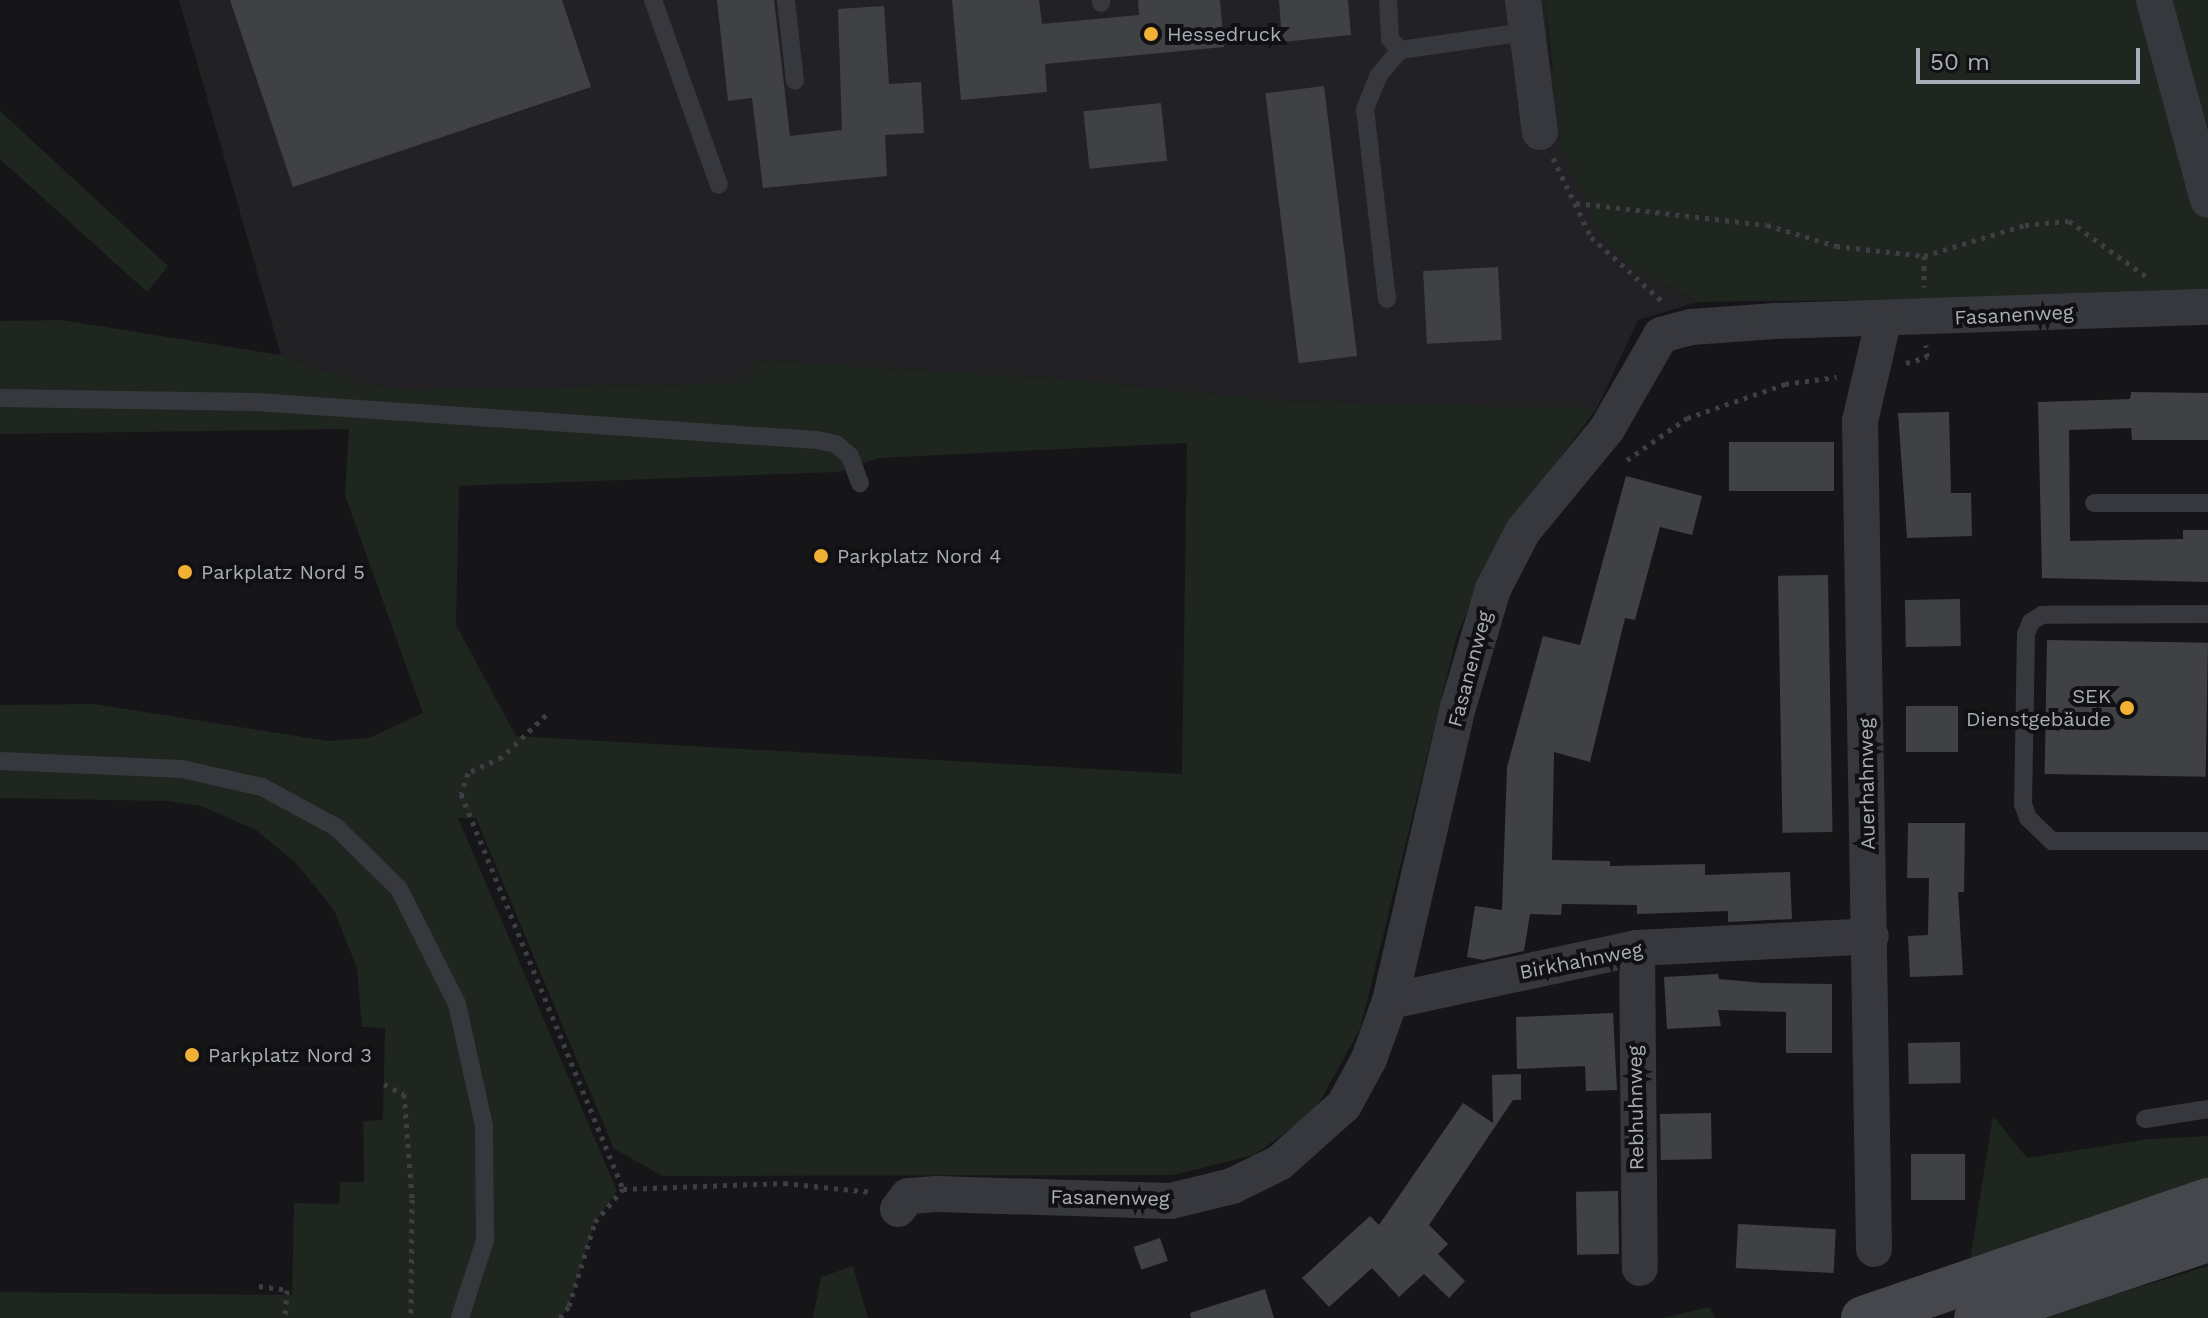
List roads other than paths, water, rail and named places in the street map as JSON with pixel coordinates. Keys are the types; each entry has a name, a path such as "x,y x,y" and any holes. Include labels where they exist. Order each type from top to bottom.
{"main road":[{"path":"1863,1318 2208,1200"},
{"path":"1976,1318 2208,1240"}],"street":[{"path":"2154,0 2206,183"},
{"path":"1524,16 1540,132"},
{"name":"Fasanenweg","path":"903,1202 1171,1201 1232,1186 1279,1163 1344,1105 1369,1059 1390,1001 1458,707 1493,589 1523,531 1621,409 1648,351 1661,335 1691,327 1883,322 2196,307"},
{"name":"Auerhahnweg","path":"1874,1249 1860,421 1883,322"},
{"name":"Birkhahnweg","path":"1390,1001 1637,948 1871,936"},
{"name":"Rebhuhnweg","path":"1637,948 1640,1268"}],"lane":[{"path":"653,0 719,185"},
{"path":"786,0 795,81"},
{"path":"1388,0 1390,39 1400,50"},
{"path":"1387,299 1365,109 1378,76 1400,50 1524,16"},
{"path":"0,398 256,402 817,440 836,444 850,456 860,483"},
{"path":"2094,503 2208,503"},
{"path":"2208,614 2042,615 2031,622 2026,634 2023,804 2028,818 2052,841 2208,841"},
{"path":"0,761 182,769 262,787 336,827 399,889 457,1004 484,1126 485,1240 460,1318"},
{"path":"2145,1119 2208,1109"}],"place":[{"name":"Hessedruck","path":"1151,34"},
{"name":"Parkplatz Nord 4","path":"821,556"},
{"name":"Parkplatz Nord 5","path":"185,572"},
{"name":"SEK Dienstgebäude","path":"2127,708"},
{"name":"Parkplatz Nord 3","path":"192,1055"}]}
